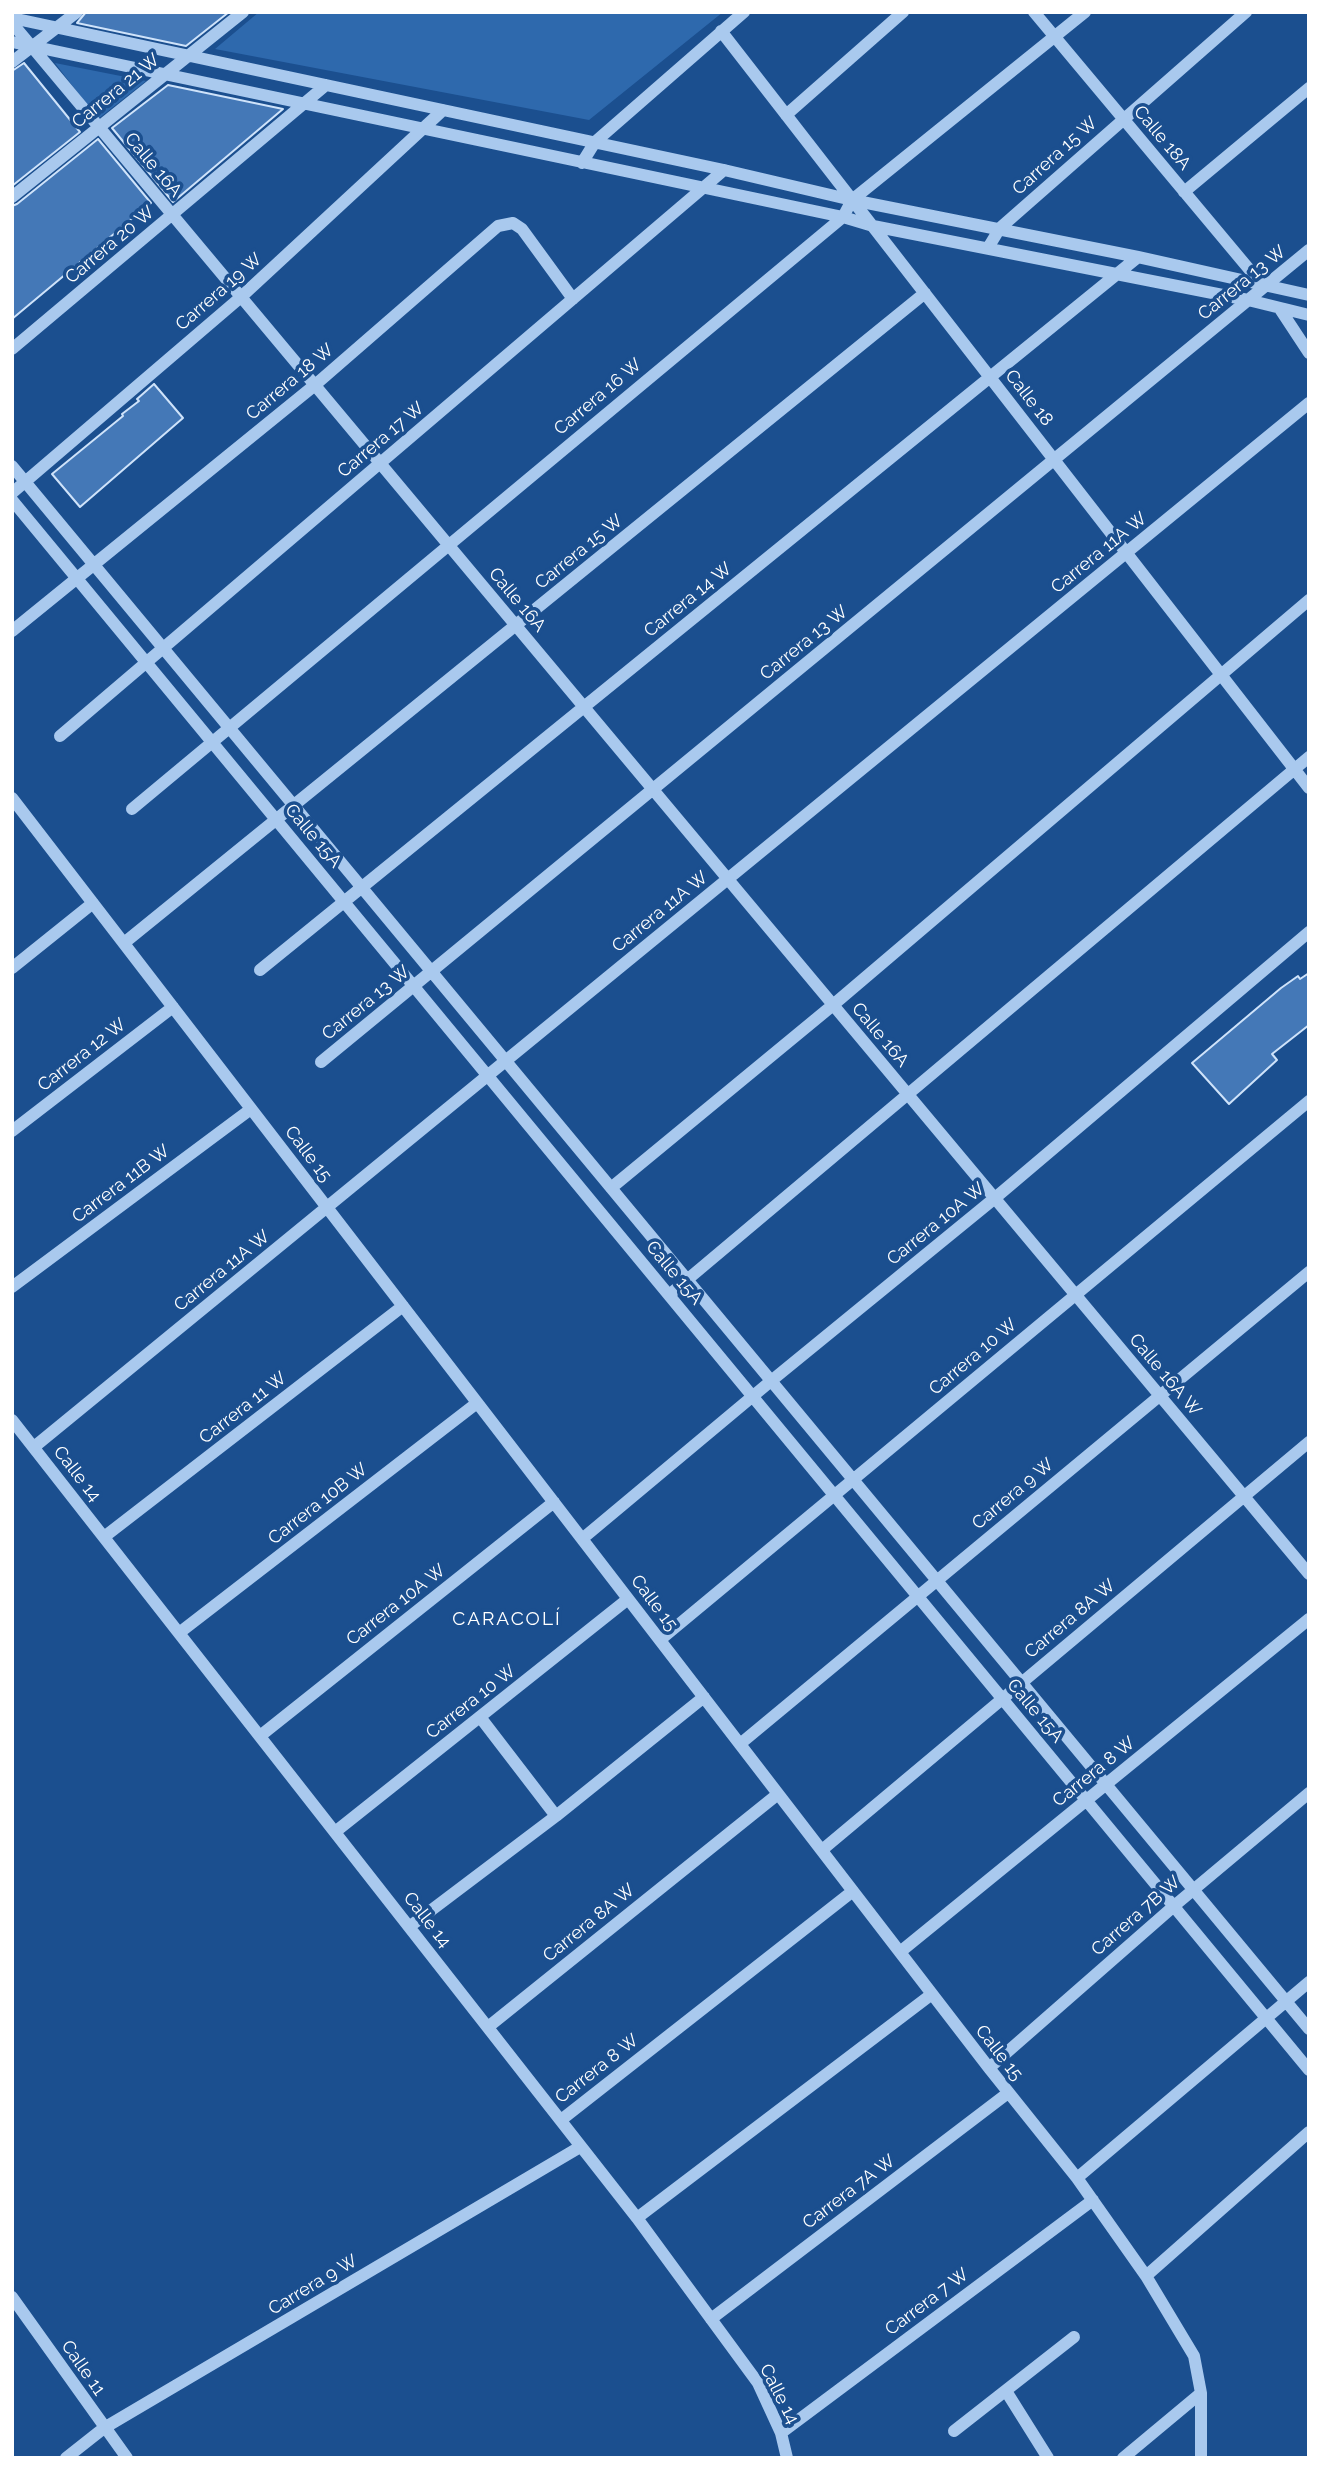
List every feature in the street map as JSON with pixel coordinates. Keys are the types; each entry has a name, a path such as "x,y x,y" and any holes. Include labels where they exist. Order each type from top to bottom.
{"street":[{"path":"12,62 77,12"},
{"name":"Carrera 21 W","path":"12,197 243,12"},
{"path":"582,163 595,142 744,12"},
{"path":"786,115 903,12"},
{"name":"Calle 18A","path":"1034,12 1264,287"},
{"name":"Carrera 16 W","path":"132,809 844,217 852,200 1085,12"},
{"name":"Carrera 15 W","path":"988,248 1000,228 1246,12"},
{"path":"12,18 595,142 852,200 1000,228 1309,295"},
{"name":"Calle 16A","path":"12,23 995,1198"},
{"name":"Calle 18","path":"721,30 1309,788"},
{"path":"12,42 844,217 873,226 1248,300 1309,315"},
{"name":"Carrera 20 W","path":"12,349 326,85"},
{"path":"1184,192 1309,88"},
{"name":"Carrera 19 W","path":"12,492 241,297 443,110"},
{"name":"Carrera 17 W","path":"60,736 724,170"},
{"name":"Carrera 18 W","path":"12,631 315,385 498,226 513,223 522,229 573,299"},
{"name":"Carrera 13 W","path":"321,1062 1309,250"},
{"name":"Carrera 14 W","path":"260,970 1138,257"},
{"name":"Carrera 15 W","path":"124,943 925,293"},
{"path":"1280,309 1309,353"},
{"name":"Carrera 11A W","path":"34,1447 1309,403"},
{"name":"Calle 15A","path":"12,466 1309,2029"},
{"name":"Calle 15A","path":"12,500 1309,2070"},
{"path":"611,1188 833,1005 1309,600"},
{"path":"669,1294 1309,757"},
{"name":"Calle 15","path":"15,806 124,943 1093,2200 1146,2276 1194,2356 1201,2393 1202,2458"},
{"path":"12,968 93,903"},
{"name":"Carrera 10A W","path":"582,1539 995,1198 1309,932"},
{"name":"Carrera 12 W","path":"12,1131 173,1007"},
{"name":"Carrera 10 W","path":"660,1640 1309,1101"},
{"name":"Carrera 11B W","path":"12,1287 251,1109"},
{"path":"576,1182 594,1167"},
{"name":"Calle 16A W","path":"995,1198 1309,1574"},
{"name":"Carrera 9 W","path":"740,1744 1309,1272"},
{"name":"Carrera 11 W","path":"104,1537 403,1306"},
{"name":"Carrera 10B W","path":"180,1633 477,1403"},
{"name":"Calle 14","path":"12,1420 637,2218 758,2383 781,2432 787,2458"},
{"name":"Carrera 8A W","path":"822,1850 1309,1442"},
{"name":"Carrera 10A W","path":"260,1736 554,1502"},
{"name":"Carrera 10 W","path":"335,1832 628,1599"},
{"name":"Carrera 8 W","path":"900,1952 1309,1619"},
{"path":"409,1927 556,1816 704,1697"},
{"path":"480,1717 556,1816"},
{"name":"Carrera 7B W","path":"989,2068 1174,1906 1309,1793"},
{"name":"Carrera 8A W","path":"488,2028 778,1794"},
{"name":"Carrera 8 W","path":"561,2120 853,1891"},
{"path":"1077,2178 1309,1982"},
{"path":"637,2218 932,1994"},
{"name":"Carrera 7A W","path":"711,2319 1009,2094"},
{"path":"1146,2276 1309,2132"},
{"name":"Carrera 9 W","path":"66,2458 104,2428 580,2147"},
{"name":"Carrera 7 W","path":"781,2432 1093,2200"},
{"name":"Calle 11","path":"12,2297 127,2458"},
{"path":"954,2431 1074,2337"},
{"path":"1006,2391 1048,2458"},
{"path":"1123,2458 1201,2393"}],"shaded area":[{"path":"259,12 723,12 589,120 215,49"},
{"path":"55,63 146,81 98,119"}],"building":[{"path":"86,12 229,12 186,46 77,23"},
{"path":"24,63 80,132 12,186 12,71"},
{"path":"168,85 283,109 173,202 112,128"},
{"path":"98,139 151,203 12,319 12,206"},
{"path":"154,384 183,418 80,507 52,474 123,416 122,414 139,401 137,399"},
{"path":"1309,973 1309,1025 1272,1054 1277,1060 1229,1104 1192,1063 1281,988 1298,976 1300,979"}],"district":[{"name":"CARACOLÍ","path":"507,1619"}]}
